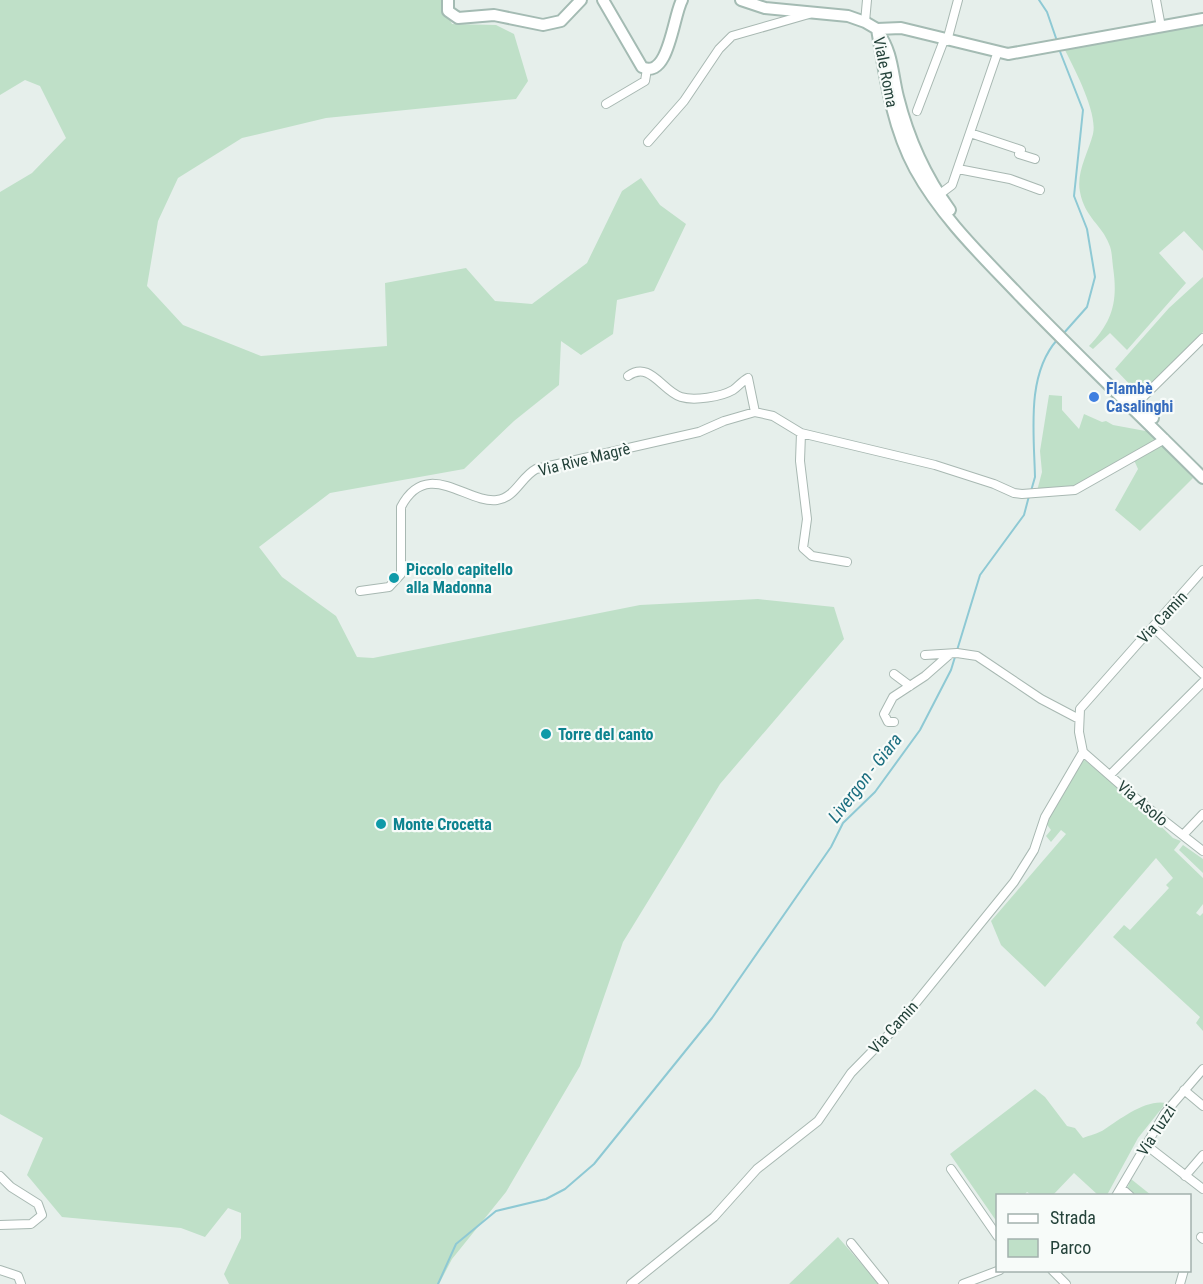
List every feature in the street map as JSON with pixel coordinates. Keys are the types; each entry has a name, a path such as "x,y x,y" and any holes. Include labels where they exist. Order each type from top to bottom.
{"main road":[{"path":"448,0 448,11 458,18 494,15 543,25 561,21 581,0"},
{"path":"603,0 635,57 647,69 657,67 664,58 682,0"},
{"path":"741,0 765,8 848,16 877,29 901,28 997,54 1018,54 1203,19"},
{"name":"Viale Roma","path":"877,29 889,47 908,133 940,194 975,241 1026,297 1135,404 1203,478"},
{"name":"Viale Roma","path":"877,29 886,84 900,134 915,168 953,225 975,251 1026,297"},
{"name":"Viale Roma","path":"1167,437 1203,468"}],"street":[{"path":"865,22 867,0"},
{"path":"917,111 946,40 958,0"},
{"path":"1156,0 1161,27"},
{"path":"648,141 678,107 719,49 732,36 809,14"},
{"path":"940,194 950,188 958,169 997,54"},
{"path":"606,104 645,81 647,69"},
{"path":"970,133 1021,150 1019,154 1035,159"},
{"path":"958,169 1010,179 1040,190"},
{"path":"1135,404 1203,338"},
{"path":"628,376 634,372 644,372 680,397 691,398 733,390 748,378 755,412 773,416 801,433 935,465 994,484 1014,494 1075,490 1086,486 1167,437"},
{"name":"Via Rive Magrè","path":"360,591 381,590 397,581 400,574 400,507 416,490 439,484 495,501 509,496 521,479 536,470 699,432 724,421 755,412"},
{"path":"801,433 800,461 807,519 803,548 812,556 846,562"},
{"name":"Via Camin","path":"1079,719 1080,709 1097,687 1203,570"},
{"path":"1153,627 1203,674"},
{"path":"894,722 891,724 885,720 885,710 893,697 925,676 951,653"},
{"path":"925,655 968,654 990,664 1041,699 1079,719 1083,752"},
{"path":"894,674 910,686"},
{"path":"1110,775 1203,682"},
{"name":"Via Camin","path":"631,1284 714,1217 757,1168 818,1120 851,1073 898,1025 1014,882 1034,849 1046,817 1083,752"},
{"name":"Via Asolo","path":"1083,752 1139,801 1203,851"},
{"path":"1183,835 1203,814"},
{"name":"Via Tuzzi","path":"1119,1192 1165,1113 1203,1069"},
{"path":"1184,1090 1203,1106"},
{"path":"1146,1144 1203,1189"},
{"path":"1185,1176 1203,1155"},
{"path":"951,1169 996,1234"},
{"path":"0,1176 10,1187 38,1204 42,1210 38,1220 31,1224 0,1225"},
{"path":"851,1243 884,1284"},
{"path":"0,1270 18,1275 21,1284"},
{"path":"963,1284 996,1272"},
{"path":"1055,1272 1066,1284"}],"green space":[{"path":"0,0 446,0 444,7 452,24 496,25 514,34 528,81 516,99 326,118 242,138 178,178 158,221 147,286 183,325 261,356 387,346 385,283 466,268 495,301 532,304 587,263 622,191 641,178 660,205 686,224 654,291 617,300 613,334 581,355 561,341 559,385 514,421 464,469 330,493 259,547 282,577 336,616 357,657 373,658 640,605 758,599 834,607 844,639 720,784 623,942 580,1066 506,1192 452,1259 439,1284 229,1284 224,1274 241,1238 241,1213 228,1208 205,1237 181,1228 62,1217 27,1175 43,1138 0,1114 0,192 32,173 66,138 40,86 25,80 0,95"},
{"path":"1203,23 1203,251 1184,231 1159,253 1186,283 1127,350 1110,333 1093,349 1089,346 1104,328 1112,310 1115,290 1112,255 1106,237 1082,201 1079,185 1081,170 1094,125 1089,103 1064,48"},
{"path":"1203,277 1203,332 1142,392 1138,393 1115,369 1169,308"},
{"path":"1049,395 1062,396 1062,410 1079,429 1084,414 1113,425 1151,432 1156,441 1078,487 1037,491 1042,472 1040,451"},
{"path":"1159,446 1164,446 1193,478 1140,531 1115,510 1138,469 1134,460"},
{"path":"1082,758 1138,804 1173,838 1181,841 1174,850 1203,878 1203,904 1196,913 1200,916 1203,913 1203,1031 1196,1023 1200,1017 1113,937 1124,925 1130,930 1169,888 1166,885 1173,878 1156,858 1045,987 1001,945 991,921 1066,834 1061,830 1051,842 1046,836 1051,830 1045,822"},
{"path":"1183,845 1203,859 1203,873 1179,850"},
{"path":"1035,1089 1045,1097 1067,1126 1075,1128 1083,1138 1102,1131 1142,1107 1166,1103 1138,1138 1108,1194 1097,1194 1074,1173 1054,1194 1027,1192 1025,1194 996,1194 996,1221 950,1154"},
{"path":"1131,1179 1150,1194 1133,1194 1127,1189"},
{"path":"838,1237 879,1284 789,1284"}],"waterway":[{"name":"Livergon - Giara","path":"1039,0 1047,12 1057,41"},
{"name":"Livergon - Giara","path":"1059,49 1083,110 1074,196 1087,229 1095,277 1087,307 1063,334"},
{"name":"Livergon - Giara","path":"1031,491 1035,477 1033,424 1036,387 1047,354 1057,340"},
{"name":"Livergon - Giara","path":"438,1284 456,1244 496,1211 546,1199 565,1189 594,1164 712,1018 831,847 843,823 875,792 920,730 951,670 980,575 1024,515 1029,496"}],"place":[{"name":"Flambè Casalinghi","path":"1094,397"},
{"name":"Piccolo capitello alla Madonna","path":"394,578"},
{"name":"Torre del canto","path":"546,734"},
{"name":"Monte Crocetta","path":"381,824"}]}
